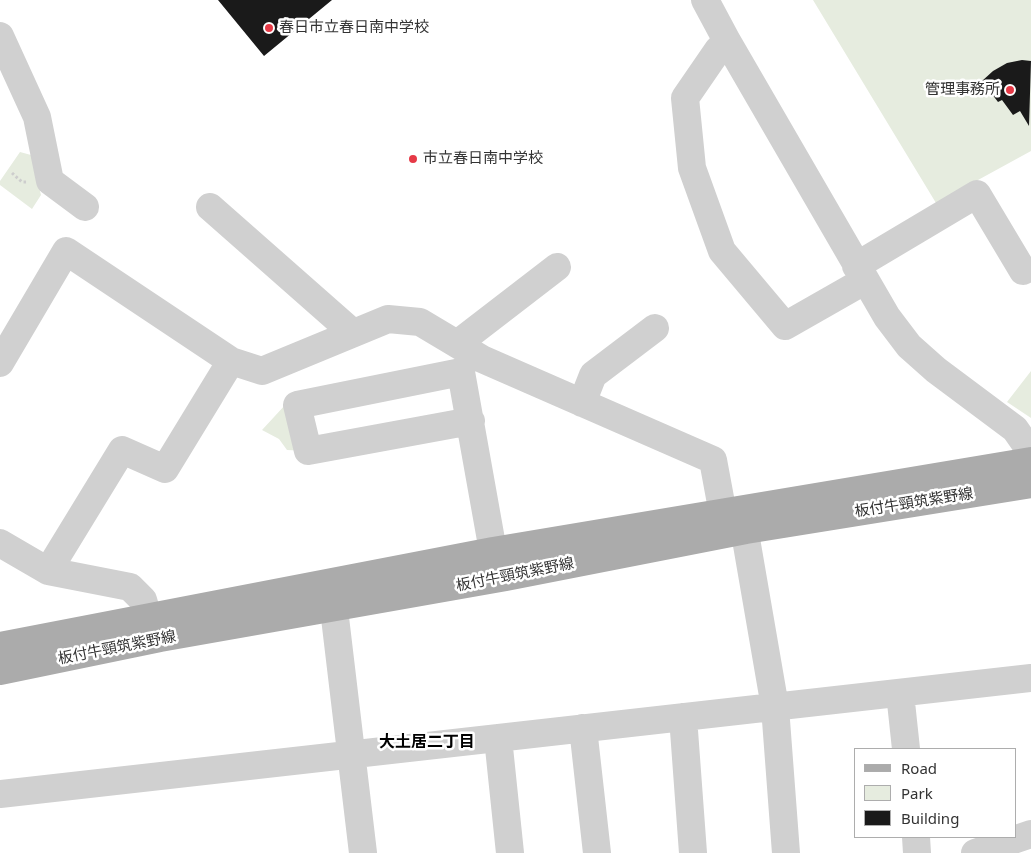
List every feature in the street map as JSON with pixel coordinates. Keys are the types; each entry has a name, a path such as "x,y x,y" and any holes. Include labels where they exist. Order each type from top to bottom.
{"main road":[{"name":"板付牛頸筑紫野線","path":"0,646 148,617 332,595 1031,461"},
{"name":"板付牛頸筑紫野線","path":"0,672 160,638 332,595 493,551 737,518 1031,484"}],"street":[{"path":"705,0 726,41 860,274 909,346 936,370 1015,429 1031,452"},
{"path":"0,36 37,117 50,181 85,207"},
{"path":"726,41 685,98 692,168 722,251 785,326 977,194 1022,271"},
{"path":"209,207 353,334"},
{"path":"0,363 66,250 231,361 262,371 388,319 420,322 482,360 713,460 737,518 775,707 786,853"},
{"path":"457,344 557,267"},
{"path":"582,403 593,375 636,354 655,328"},
{"path":"48,571 122,450 165,469 231,361"},
{"path":"471,421 308,451 297,405 461,372 471,421 493,551"},
{"path":"0,543 48,571 130,586 143,600 148,617"},
{"path":"332,595 363,853"},
{"path":"0,794 1031,678"},
{"path":"900,693 906,748"},
{"path":"683,717 692,853"},
{"path":"583,728 597,853"},
{"path":"498,738 510,853"},
{"path":"975,853 1031,834"},
{"path":"916,838 917,853"}],"green space":[{"path":"813,0 1031,0 1031,151 936,203"},
{"path":"20,152 31,155 41,195 32,209 0,185 0,181"},
{"path":"1031,371 1031,418 1007,402"},
{"path":"286,404 308,451 287,450 279,439 262,430"}],"building":[{"name":"春日市立春日南中学校","path":"218,0 332,0 264,56"},
{"name":"管理事務所","path":"1022,60 1031,61 1029,126 1020,111 1013,115 1002,100 998,102 982,81 993,71 1007,63"}],"place":[{"name":"春日市立春日南中学校","path":"269,28"},
{"name":"管理事務所","path":"1010,90"},
{"name":"市立春日南中学校","path":"413,159"}],"district":[{"name":"大土居二丁目","path":"427,742"}]}
